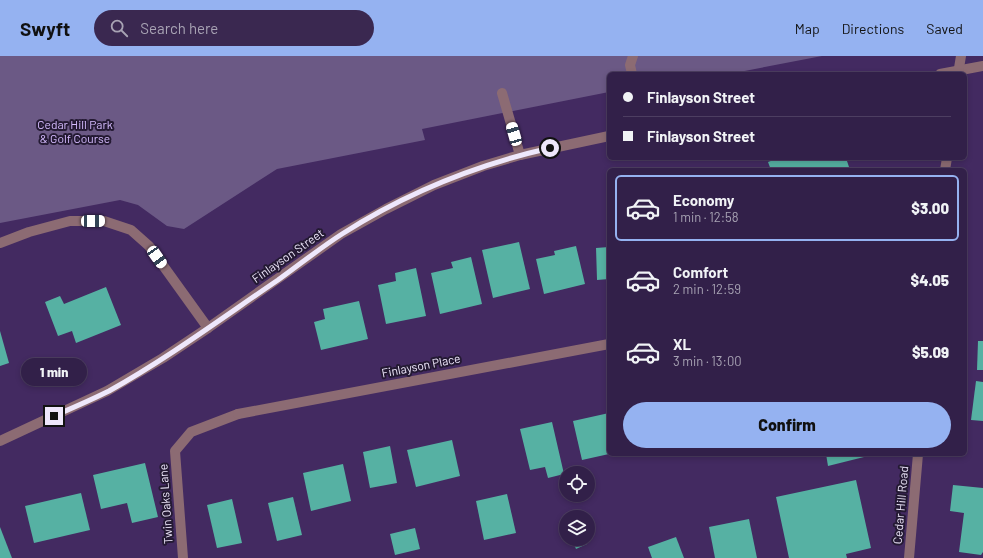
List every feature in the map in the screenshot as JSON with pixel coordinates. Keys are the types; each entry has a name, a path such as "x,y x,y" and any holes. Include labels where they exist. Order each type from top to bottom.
{"street":[{"path":"632,72 630,65 633,56"},
{"path":"961,56 958,72 983,66"},
{"path":"502,93 520,155"},
{"name":"Finlayson Street","path":"0,441 108,391 163,358 341,234 386,208 434,185 483,166 520,155 607,136"},
{"path":"0,243 29,232 70,221 104,221 131,230 149,246 208,328"},
{"name":"Finlayson Place","path":"238,414 607,344"},
{"name":"Twin Oaks Lane","path":"183,558 175,451 191,432 238,414"},
{"name":"Cedar Hill Road","path":"909,558 918,456"}],"green space":[{"name":"Cedar Hill Park & Golf Course","path":"0,56 822,56 739,72 607,72 607,92 422,129 425,140 277,169 184,229 167,226 138,205 120,200 0,223"}],"building":[{"path":"774,160 847,160 849,168 770,168 768,162"},
{"path":"519,242 530,289 493,298 482,250"},
{"path":"576,246 585,284 544,294 536,259 555,255 554,251"},
{"path":"607,247 607,279 597,280 596,248"},
{"path":"471,257 482,304 440,314 431,273 453,268 451,262"},
{"path":"416,268 426,316 386,324 378,285 396,281 395,273"},
{"path":"106,287 121,325 76,343 72,331 58,336 45,302 60,296 64,304"},
{"path":"359,301 368,339 321,350 314,322 325,319 323,309"},
{"path":"0,331 9,363 0,366"},
{"path":"978,341 983,341 983,370 977,370"},
{"path":"976,381 983,382 983,421 971,420"},
{"path":"607,413 607,454 582,460 573,421"},
{"path":"552,422 562,466 559,466 559,475 548,478 545,467 530,470 520,429"},
{"path":"452,440 460,476 416,487 407,450"},
{"path":"390,446 397,483 370,488 363,452"},
{"path":"826,456 868,456 828,466"},
{"path":"145,463 158,517 132,523 127,503 101,509 93,475"},
{"path":"343,464 351,501 311,511 303,473"},
{"path":"856,480 871,548 846,554 847,558 789,558 776,497"},
{"path":"953,485 983,488 983,552 981,555 959,552 964,513 950,511"},
{"path":"81,493 90,530 34,543 25,506"},
{"path":"507,494 516,533 484,540 476,501"},
{"path":"293,497 302,535 277,541 268,503"},
{"path":"232,499 242,543 217,548 207,505"},
{"path":"749,519 757,558 715,558 709,527"},
{"path":"0,527 12,558 0,558"},
{"path":"415,528 420,549 395,555 390,534"},
{"path":"676,537 684,558 652,558 648,547"},
{"path":"575,546 583,546 576,549"}],"route":[{"path":"54,416 108,391 163,358 341,234 386,208 434,185 483,166 550,148"}]}
